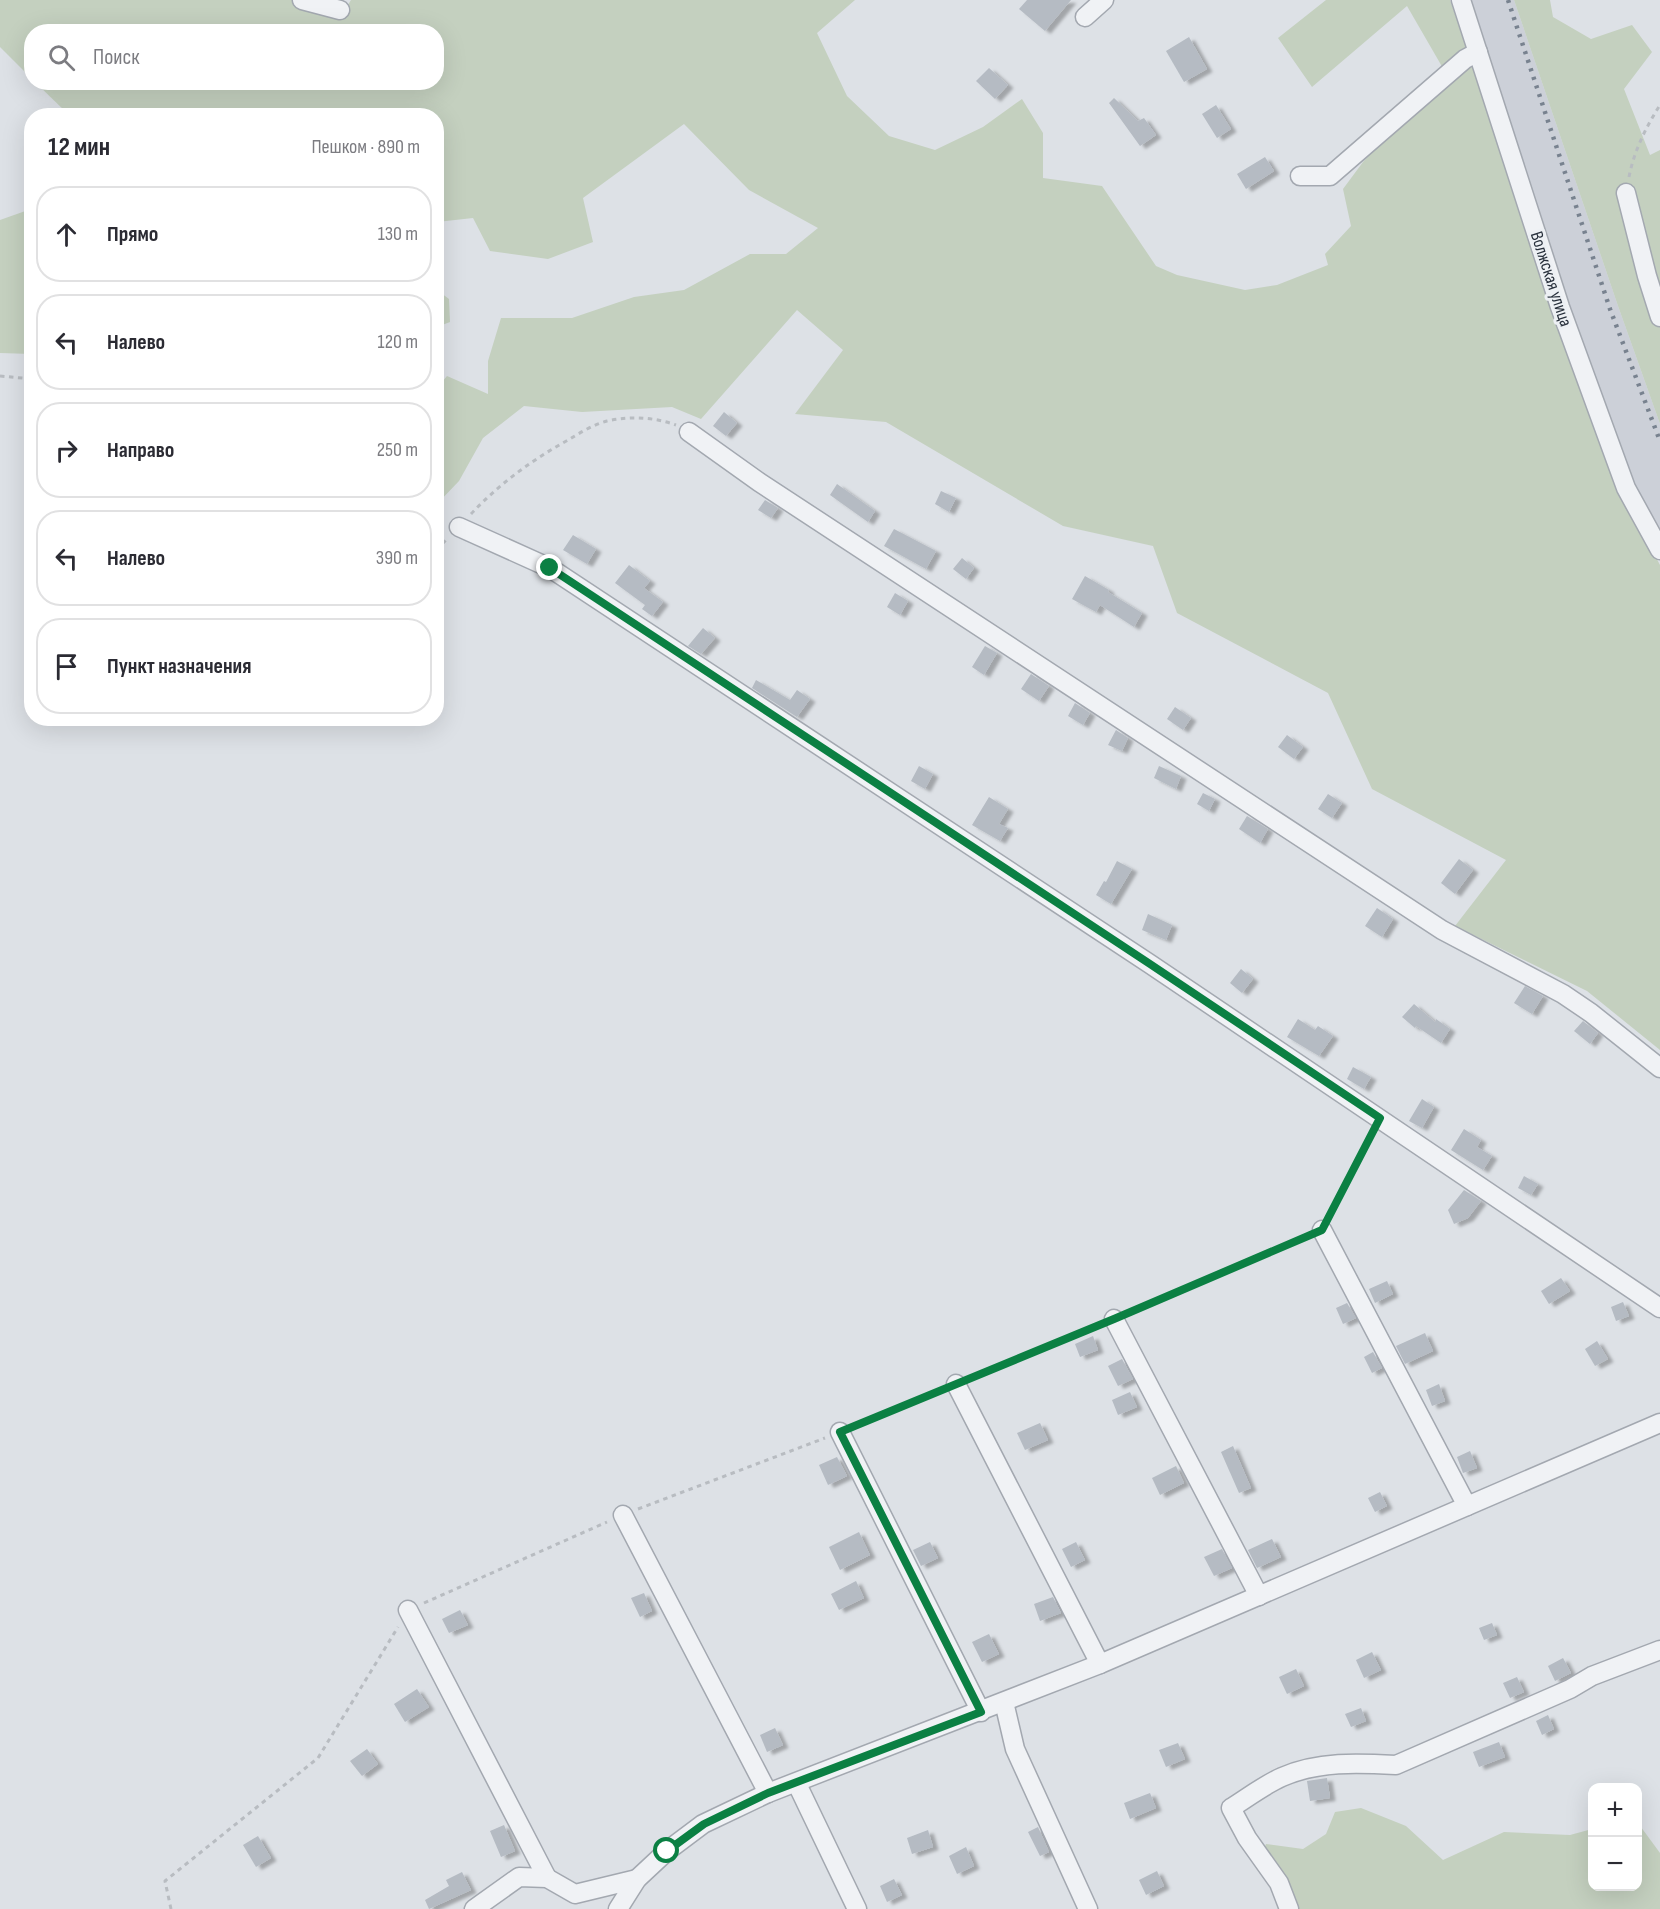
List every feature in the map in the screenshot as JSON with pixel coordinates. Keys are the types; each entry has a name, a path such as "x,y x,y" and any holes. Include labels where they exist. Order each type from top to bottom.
{"street":[{"path":"302,0 340,10"},
{"path":"1085,17 1104,0"},
{"name":"Волжская улица","path":"1461,0 1560,307 1626,488 1660,550"},
{"path":"1300,176 1330,176 1465,59 1478,52"},
{"path":"1626,193 1660,317"},
{"path":"689,432 759,482 1443,930 1563,994 1591,1013 1660,1068"},
{"path":"459,527 550,568 1140,957 1660,1308"},
{"path":"1322,1230 1467,1506"},
{"path":"1114,1319 1259,1596"},
{"path":"956,1384 1100,1665"},
{"path":"618,1909 637,1879 667,1851 704,1824 768,1793 1100,1665 1660,1423"},
{"path":"840,1432 981,1712"},
{"path":"623,1515 768,1793"},
{"path":"408,1611 546,1878"},
{"path":"1289,1909 1280,1883 1247,1838 1231,1808 1282,1777 1319,1766 1365,1763 1396,1765 1570,1689 1592,1676 1660,1650"},
{"path":"1004,1702 1015,1749 1088,1909"},
{"path":"796,1784 856,1909"},
{"path":"474,1909 519,1877 546,1878 574,1894 637,1879"}],"path":[{"path":"1626,193 1632,160 1660,105"},
{"path":"0,376 24,378"},
{"path":"444,542 488,496 526,466 560,444 606,421 652,418 675,424 689,432"},
{"path":"171,1909 165,1881 318,1758 408,1611 623,1515 840,1432 1322,1230 1380,1118"}],"shaded area":[{"path":"1469,0 1514,0 1660,424 1660,531 1634,485 1568,303"}],"green space":[{"path":"0,0 305,0 343,13 351,0 855,0 817,33 847,96 889,136 935,150 983,127 1022,99 1043,133 1043,178 1102,186 1156,266 1177,275 1245,290 1277,285 1328,265 1325,254 1351,226 1343,189 1363,162 1444,70 1407,6 1312,87 1278,38 1326,0 1450,0 1622,494 1660,565 1660,1050 1587,991 1455,926 1506,860 1372,789 1328,693 1177,613 1153,546 1063,526 886,422 795,414 843,350 797,310 701,419 672,407 582,412 524,406 483,438 459,481 444,497 444,380 447,376 488,394 488,361 501,318 572,318 634,297 684,290 750,254 786,254 818,228 749,190 684,124 583,198 593,242 548,259 490,251 473,218 444,221 444,108 62,108 43,90 444,90 444,24 24,24 24,71 0,47"},
{"path":"1514,0 1550,0 1553,17 1591,39 1632,25 1652,52 1624,89 1650,155 1660,150 1660,424 1618,306"},
{"path":"24,211 24,354 0,353 0,220"},
{"path":"444,295 449,299 450,322 444,324"},
{"path":"1361,1808 1406,1826 1443,1860 1504,1832 1570,1835 1588,1830 1588,1891 1642,1891 1642,1828 1660,1853 1660,1909 1280,1909 1283,1902 1258,1865 1266,1844 1303,1849 1326,1834 1335,1812"}],"building":[{"path":"1027,0 1071,0 1045,31 1019,9"},
{"path":"1189,37 1207,69 1184,82 1166,51"},
{"path":"989,68 1008,85 995,99 976,81"},
{"path":"1114,98 1138,121 1144,118 1156,135 1140,146 1109,103"},
{"path":"1216,105 1231,129 1217,138 1202,114"},
{"path":"1265,157 1274,171 1246,189 1237,174"},
{"path":"724,412 737,423 726,436 713,426"},
{"path":"837,484 875,511 868,522 830,495"},
{"path":"941,491 956,498 949,512 935,504"},
{"path":"765,500 778,508 771,518 758,510"},
{"path":"894,529 936,551 926,569 884,546"},
{"path":"573,535 596,549 587,564 563,550"},
{"path":"962,558 974,568 966,579 953,569"},
{"path":"629,565 650,581 644,588 663,602 652,616 642,609 645,605 615,583"},
{"path":"1085,576 1142,613 1134,627 1100,605 1096,612 1072,599"},
{"path":"895,593 908,601 900,615 887,607"},
{"path":"703,628 715,638 701,654 688,646"},
{"path":"985,646 997,653 984,675 972,667"},
{"path":"1031,674 1049,686 1039,701 1021,689"},
{"path":"756,680 790,700 797,690 810,699 797,717 752,688"},
{"path":"1075,703 1090,713 1083,725 1068,716"},
{"path":"1175,707 1191,718 1183,730 1167,719"},
{"path":"1116,730 1128,738 1122,751 1108,745"},
{"path":"1287,735 1303,747 1294,759 1278,747"},
{"path":"919,766 933,774 925,789 911,781"},
{"path":"1159,766 1181,776 1176,789 1154,778"},
{"path":"1203,793 1215,799 1209,811 1197,804"},
{"path":"1328,794 1342,803 1332,818 1318,809"},
{"path":"989,797 1008,809 999,824 1008,828 1000,841 972,825"},
{"path":"1247,816 1268,829 1260,843 1239,829"},
{"path":"1459,859 1473,870 1455,894 1441,883"},
{"path":"1117,861 1132,869 1111,904 1096,895"},
{"path":"1377,908 1393,919 1382,937 1365,926"},
{"path":"1148,914 1172,925 1166,940 1142,930"},
{"path":"1241,969 1253,979 1242,993 1230,983"},
{"path":"1525,986 1543,996 1532,1014 1514,1003"},
{"path":"1414,1004 1435,1022 1436,1019 1450,1029 1441,1043 1416,1026 1415,1028 1402,1017"},
{"path":"1298,1019 1315,1030 1318,1026 1333,1036 1319,1056 1287,1037"},
{"path":"1583,1021 1598,1033 1590,1044 1574,1031"},
{"path":"1353,1067 1371,1077 1364,1089 1347,1079"},
{"path":"1422,1099 1434,1107 1422,1128 1409,1121"},
{"path":"1464,1129 1481,1140 1477,1147 1492,1156 1483,1170 1451,1150"},
{"path":"1524,1176 1538,1184 1531,1195 1518,1188"},
{"path":"1464,1190 1481,1201 1468,1218 1454,1224 1448,1210"},
{"path":"1561,1278 1570,1291 1549,1304 1541,1291"},
{"path":"1387,1281 1393,1294 1375,1303 1369,1289"},
{"path":"1623,1302 1629,1316 1616,1321 1611,1307"},
{"path":"1347,1303 1356,1318 1343,1324 1336,1308"},
{"path":"1425,1333 1433,1351 1405,1364 1396,1346"},
{"path":"1093,1336 1098,1350 1080,1357 1075,1344"},
{"path":"1597,1341 1608,1359 1595,1366 1585,1349"},
{"path":"1373,1352 1382,1368 1372,1373 1364,1357"},
{"path":"1122,1359 1133,1379 1118,1386 1108,1366"},
{"path":"1439,1384 1445,1401 1432,1406 1426,1390"},
{"path":"1130,1392 1137,1407 1118,1415 1112,1400"},
{"path":"1040,1423 1048,1440 1025,1450 1017,1433"},
{"path":"1233,1446 1251,1488 1239,1493 1221,1452"},
{"path":"1470,1451 1477,1468 1463,1473 1457,1457"},
{"path":"837,1457 847,1476 828,1485 819,1465"},
{"path":"1176,1466 1184,1483 1160,1495 1152,1478"},
{"path":"1380,1492 1387,1506 1375,1512 1368,1498"},
{"path":"859,1532 870,1555 840,1570 829,1547"},
{"path":"1272,1539 1281,1557 1257,1568 1248,1550"},
{"path":"930,1542 938,1558 921,1566 913,1550"},
{"path":"1076,1542 1085,1560 1071,1567 1062,1549"},
{"path":"1222,1549 1232,1568 1214,1576 1204,1557"},
{"path":"856,1581 864,1598 839,1610 831,1594"},
{"path":"644,1593 652,1611 640,1617 631,1598"},
{"path":"1053,1597 1061,1613 1040,1621 1034,1604"},
{"path":"460,1610 468,1625 449,1633 442,1619"},
{"path":"1492,1623 1497,1635 1484,1640 1479,1628"},
{"path":"989,1634 999,1654 982,1662 972,1642"},
{"path":"1372,1652 1381,1670 1364,1678 1356,1660"},
{"path":"1563,1658 1571,1673 1555,1681 1548,1666"},
{"path":"1296,1669 1304,1686 1287,1694 1279,1677"},
{"path":"1517,1677 1524,1692 1510,1698 1503,1683"},
{"path":"417,1689 429,1707 405,1722 394,1704"},
{"path":"1361,1708 1366,1721 1351,1727 1345,1714"},
{"path":"1548,1715 1554,1729 1542,1735 1536,1721"},
{"path":"775,1728 783,1745 767,1752 760,1735"},
{"path":"1499,1742 1505,1757 1479,1767 1473,1752"},
{"path":"1178,1743 1185,1759 1166,1767 1159,1750"},
{"path":"367,1749 378,1764 362,1776 350,1761"},
{"path":"1327,1778 1330,1798 1310,1801 1307,1781"},
{"path":"1150,1793 1156,1808 1130,1819 1124,1803"},
{"path":"504,1825 515,1851 501,1857 490,1831"},
{"path":"1038,1827 1049,1852 1040,1856 1028,1832"},
{"path":"928,1830 933,1847 912,1854 907,1838"},
{"path":"258,1836 271,1858 256,1867 243,1845"},
{"path":"966,1847 974,1866 957,1874 949,1856"},
{"path":"1157,1871 1164,1886 1146,1895 1139,1880"},
{"path":"462,1872 471,1890 429,1909 425,1900 449,1886 446,1880"},
{"path":"894,1879 902,1895 887,1902 880,1886"}],"railway":[{"path":"1508,0 1610,309 1660,441"}],"route":[{"path":"550,568 1380,1118 1322,1230 840,1432 981,1712 768,1793 704,1824 667,1851"}]}
